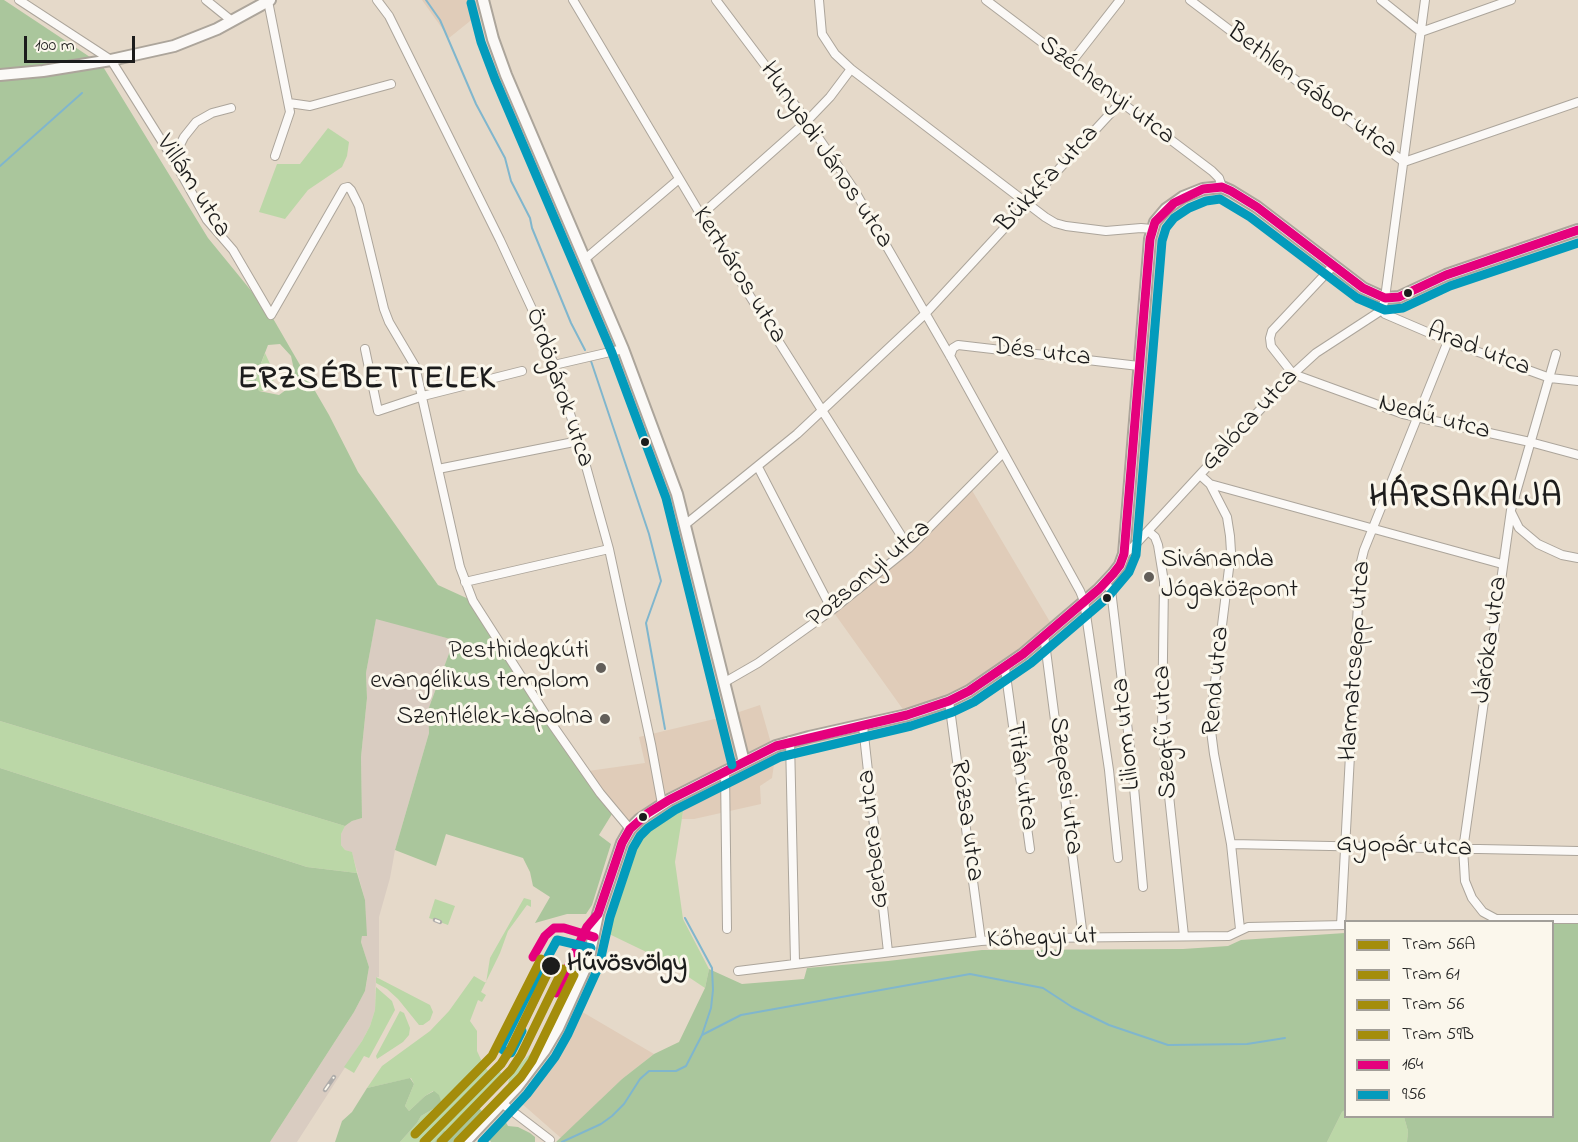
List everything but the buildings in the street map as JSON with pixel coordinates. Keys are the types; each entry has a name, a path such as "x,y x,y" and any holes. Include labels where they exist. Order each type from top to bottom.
{"main road":[{"path":"0,75 111,60 174,46 232,21 269,0"},
{"path":"483,0 506,75 623,349 667,464 686,524 744,762"},
{"path":"465,1142 504,1104 545,1050 569,1005 588,962 598,914 614,863 630,829 640,819 662,804 725,771 790,741 907,715 969,691 1005,668 1105,583 1120,565 1124,554 1135,365 1152,229 1166,209 1183,197 1203,189 1222,188 1249,201 1363,288 1385,298 1399,297 1446,275 1578,230"}],"street":[{"path":"19,0 111,60"},
{"path":"206,0 232,21"},
{"path":"269,0 290,112 275,156"},
{"name":"Ördögárok utca","path":"377,0 389,16 505,250 539,324 554,366 579,441 609,549 662,804"},
{"name":"Kertváros utca","path":"573,0 701,215 909,548"},
{"name":"Hunyadi János utca","path":"716,0 807,121 853,188 950,356 1080,591 1084,601 1109,770 1118,858"},
{"path":"819,0 822,34 835,54 851,69 1055,223 1106,231 1152,229"},
{"name":"Széchenyi utca","path":"986,0 1212,171 1219,178 1222,188"},
{"path":"1070,64 1120,0"},
{"name":"Bethlen Gábor utca","path":"1190,0 1404,162"},
{"path":"1380,0 1421,32"},
{"path":"1382,310 1425,0"},
{"path":"1421,32 1511,0"},
{"name":"Villám utca","path":"111,60 173,159 207,220 233,250 272,315 344,188 348,187 355,195 359,206 384,309 415,366 423,396"},
{"path":"701,215 807,121 830,98 851,69"},
{"path":"289,103 310,106 391,84"},
{"path":"1404,162 1578,102"},
{"name":"Bükkfa utca","path":"686,524 758,467 822,411 926,314 1120,103"},
{"path":"173,159 184,137 196,122 212,113 231,108"},
{"path":"585,259 679,179"},
{"path":"1293,374 1271,346 1272,331 1333,266"},
{"name":"Galóca utca","path":"1124,554 1133,548 1293,374 1316,353 1382,310"},
{"name":"Arad utca","path":"1382,310 1385,314 1448,341 1550,378 1578,381"},
{"name":"Harmatcsepp utca","path":"1343,925 1360,566 1364,550 1448,341"},
{"name":"Dés utca","path":"950,356 953,348 958,345 1135,365"},
{"path":"554,366 623,349"},
{"path":"365,350 378,411 423,396 522,371"},
{"name":"Járóka utca","path":"1556,354 1511,510 1463,850 1465,881 1472,898 1483,912 1496,919 1578,918"},
{"name":"Nedű utca","path":"1293,374 1418,418 1530,442 1578,455"},
{"path":"423,396 465,582 473,601 549,720 600,794 630,829"},
{"path":"438,469 579,441"},
{"name":"Pozsonyi utca","path":"725,682 758,663 832,610 909,548 1003,453"},
{"path":"758,467 832,610"},
{"name":"Rend utca","path":"1200,476 1210,484 1227,517 1231,552 1210,723 1231,844 1240,930"},
{"path":"1210,484 1502,564"},
{"path":"1511,510 1519,528 1538,544 1562,555 1578,558"},
{"name":"Szegfű utca","path":"1148,531 1155,537 1158,545 1164,582 1162,730 1184,936"},
{"path":"465,582 609,549"},
{"name":"Liliom utca","path":"1105,583 1111,590 1132,765 1143,887"},
{"name":"Szepesi utca","path":"1044,635 1083,937"},
{"name":"Titán utca","path":"1005,668 1030,849"},
{"name":"Rózsa utca","path":"949,700 981,941"},
{"name":"Gerbera utca","path":"863,726 888,952"},
{"path":"790,741 795,963"},
{"path":"725,771 727,929"},
{"name":"Gyopár utca","path":"1231,844 1578,851"},
{"name":"Kőhegyi út","path":"738,971 981,941 1083,937 1229,936 1248,927 1343,925"},
{"path":"504,1104 550,1140"}],"shaded area":[{"path":"422,0 477,0 480,13 449,38"},
{"path":"970,487 1053,627 1005,668 907,715 832,610 909,548"},
{"path":"376,618 454,640 428,710 429,733 395,850 379,917 379,977 376,977 375,1010 370,1026 297,1142 270,1142 354,1012 365,991 369,967 361,942 362,935 366,936 365,900 352,853 341,845 341,834 345,826 362,818 361,757 367,698 366,673"},
{"path":"760,705 775,757 772,778 760,786 761,804 694,819 682,819 685,799 649,822 634,839 581,772 645,763 639,737 727,716"},
{"path":"579,1010 654,1054 622,1079 561,1138 520,1102 561,1044"}],"green space":[{"path":"0,0 4,0 102,65 208,238 271,315 329,415 358,472 438,585 473,601 612,814 599,835 611,844 592,905 586,914 567,914 535,923 550,897 533,886 530,872 523,858 446,834 436,866 395,850 429,733 428,710 454,640 376,619 366,673 367,698 361,757 362,818 345,826 0,721","holes":["280,344 291,356 294,370 290,387 279,395 259,391 256,383 258,371 268,345"]},
{"path":"328,128 349,142 347,156 342,167 308,190 285,219 259,212 277,164 300,164"},
{"path":"265,353 275,375 267,391 259,391 256,383"},
{"path":"0,721 345,826 341,834 341,845 345,850 352,852 357,873 307,867 0,768"},
{"path":"0,768 307,867 357,873 365,900 367,936 362,936 361,942 369,967 365,991 354,1012 270,1142 0,1142"},
{"path":"685,799 675,862 683,919 709,969 705,988 663,960 607,933 620,872 629,847 649,822"},
{"path":"524,898 531,900 531,907 527,905 508,931 486,981 490,958"},
{"path":"435,899 455,906 448,925 429,918"},
{"path":"1578,914 1578,1142 1407,1142 1408,1131 1404,1118 1554,1118 1554,920 1493,920 1496,917"},
{"path":"1344,933 1344,1111 1327,1142 556,1142 622,1079 654,1054 679,1042 705,988 709,969 742,984 804,979 807,968 982,950 1183,949 1228,946 1241,940"},
{"path":"581,948 585,950 579,968 546,1040 507,1093 502,1090 508,1084 511,1071 532,1052 543,1034"},
{"path":"474,976 486,983 481,992 486,995 482,1002 478,1000 470,1021 477,1031 477,1051 483,1064 489,1072 495,1066 503,1075 434,1142 400,1142 421,1116 442,1104 433,1091 409,1111 405,1106 414,1084 411,1078 367,1088 382,1066 430,1031 449,1011"},
{"path":"376,977 430,1005 433,1012 430,1020 419,1025 398,999 376,983"},
{"path":"376,987 392,1001 395,1010 369,1058 364,1056 354,1073 344,1067 370,1026 375,1010"},
{"path":"400,1011 404,1013 410,1028 409,1035 403,1042 377,1059 376,1056"},
{"path":"410,1078 414,1084 405,1106 409,1111 434,1091 439,1095 442,1104 421,1116 400,1142 335,1142 342,1121 352,1112 367,1088"},
{"path":"478,1107 484,1113 454,1142 434,1142 444,1131 449,1133"},
{"path":"1344,1111 1344,1118 1404,1118 1408,1131 1407,1142 1327,1142"},
{"path":"504,1119 508,1126 518,1127 530,1133 535,1137 535,1142 491,1142 489,1139 492,1129"}],"waterway":[{"path":"426,0 440,20 476,104 505,158 511,181 530,218 571,323 585,350"},
{"path":"0,166 82,93"},
{"path":"591,361 649,534 661,581 646,623 665,729"},
{"path":"562,1142 601,1124 612,1116 624,1104 640,1079 649,1071 676,1071 686,1066 702,1035 711,1008 713,990 712,968 685,918"},
{"path":"702,1035 741,1015 970,974 1043,988 1072,1007 1109,1025 1168,1045 1247,1044 1285,1038"}],"tram line":[{"name":"56","path":"415,1134 492,1056 541,959"},
{"name":"56A","path":"424,1142 501,1064 552,964"},
{"path":"518,1042 555,965"},
{"name":"61","path":"441,1142 511,1070 521,1055 563,969"},
{"name":"59B","path":"458,1142 521,1077 532,1061 574,975"}],"railway":[{"path":"435,920 440,922"},
{"path":"325,1090 334,1077"}],"transit line":[{"name":"956","path":"471,3 481,42 495,79 612,353 666,498 732,765"},
{"name":"164","path":"556,993 587,927 598,914 622,843 630,829 648,813 776,746 907,715 949,701 969,691 1023,654 1099,589 1113,574 1124,554 1150,239 1155,222 1174,203 1203,189 1222,187 1231,191 1257,207 1363,288 1385,298 1399,297 1446,275 1578,230"},
{"name":"956","path":"482,1142 527,1094 555,1057 568,1034 599,966 610,917 633,848 648,828 675,810 780,757 911,726 953,712 974,702 1031,663 1107,598 1129,572 1136,555 1162,241 1166,228 1174,218 1189,208 1206,201 1220,199 1250,217 1357,298 1385,310 1403,308 1450,286 1578,243"},
{"name":"164","path":"533,957 545,936 554,928 564,928 594,937"},
{"name":"956","path":"522,1031 511,1053 502,1049 525,999 557,940 591,948"}],"place":[{"name":"Sivánanda Jógaközpont","path":"1149,577"},
{"name":"Pesthidegkúti evangélikus templom","path":"601,668"},
{"name":"Szentlélek-kápolna","path":"605,719"},
{"name":"Hűvösvölgy","path":"551,966"}],"district":[{"name":"ERZSÉBETTELEK","path":"367,382"},
{"name":"HÁRSAKALJA","path":"1466,500"}]}
